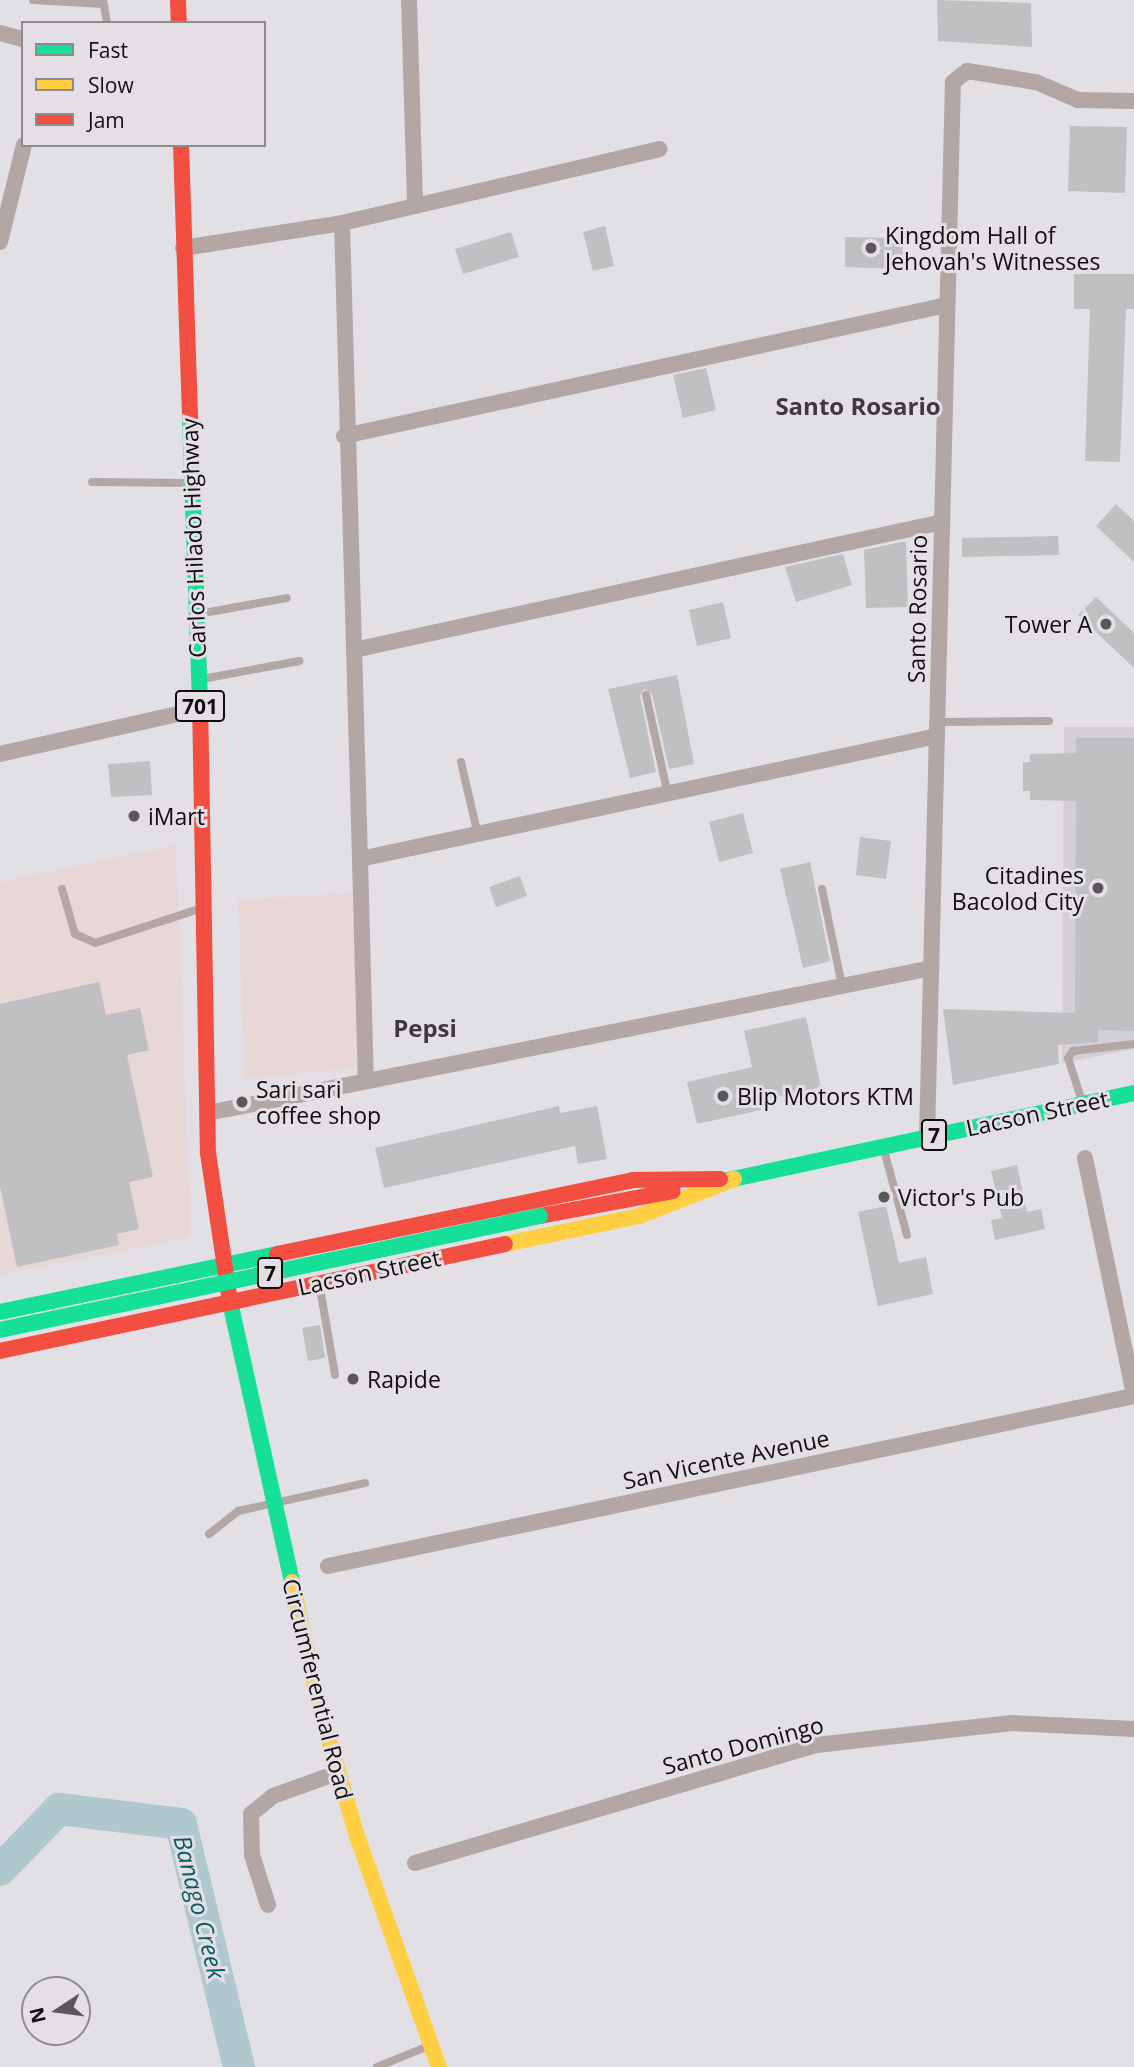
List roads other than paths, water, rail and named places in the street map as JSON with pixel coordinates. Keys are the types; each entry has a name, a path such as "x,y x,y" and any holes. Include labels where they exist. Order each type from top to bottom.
{"main road":[{"path":"178,0 178,21"},
{"name":"Carlos Hilado Highway","path":"181,147 206,907 210,1187 230,1302"},
{"name":"Lacson Street","path":"0,1330 540,1216 734,1179 1134,1093"},
{"name":"Lacson Street","path":"0,1312 633,1180 734,1179"},
{"name":"Lacson Street","path":"0,1351 639,1216 734,1179"},
{"name":"Circumferential Road","path":"230,1302 273,1502 337,1773 439,2067"}],"street":[{"path":"409,0 415,206"},
{"path":"0,33 21,38"},
{"name":"Santo Rosario","path":"927,1137 953,82 967,71 1036,82 1078,100 1134,102"},
{"path":"0,242 24,147"},
{"path":"183,248 342,223 660,149"},
{"path":"342,223 344,436 354,650 366,1081"},
{"path":"344,436 947,304"},
{"path":"354,650 942,522"},
{"path":"0,754 200,709"},
{"path":"360,859 668,795 937,729"},
{"path":"208,1113 932,968"},
{"path":"1085,1158 1134,1395"},
{"name":"San Vicente Avenue","path":"328,1566 1134,1395"},
{"name":"Santo Domingo","path":"415,1863 816,1745 1012,1723 1134,1729"},
{"path":"268,1905 252,1855 251,1814 274,1796 337,1773"}],"lane":[{"path":"33,0 63,3 103,2 107,21"},
{"path":"92,482 190,482"},
{"path":"195,615 287,598"},
{"path":"199,680 299,661"},
{"path":"646,695 668,795"},
{"path":"937,729 1049,721"},
{"path":"461,762 478,835"},
{"path":"62,889 75,934 94,943 206,907"},
{"path":"822,889 842,986"},
{"path":"1083,1104 1068,1058 1073,1051 1134,1044"},
{"path":"883,1147 906,1236"},
{"path":"319,1283 335,1375"},
{"path":"209,1534 238,1511 365,1483"},
{"path":"377,2067 431,2045"}],"waterway":[{"name":"Banago Creek","path":"0,1870 59,1809 181,1824 239,2067"}],"place":[{"name":"Kingdom Hall of Jehovah's Witnesses","path":"871,248"},
{"name":"Tower A","path":"1106,624"},
{"name":"iMart","path":"134,816"},
{"name":"Citadines Bacolod City","path":"1098,888"},
{"name":"Blip Motors KTM","path":"723,1096"},
{"name":"Sari sari coffee shop","path":"242,1102"},
{"name":"Victor's Pub","path":"884,1197"},
{"name":"Rapide","path":"353,1379"}],"district":[{"name":"Santo Rosario","path":"858,406"},
{"name":"Pepsi","path":"425,1028"}]}
